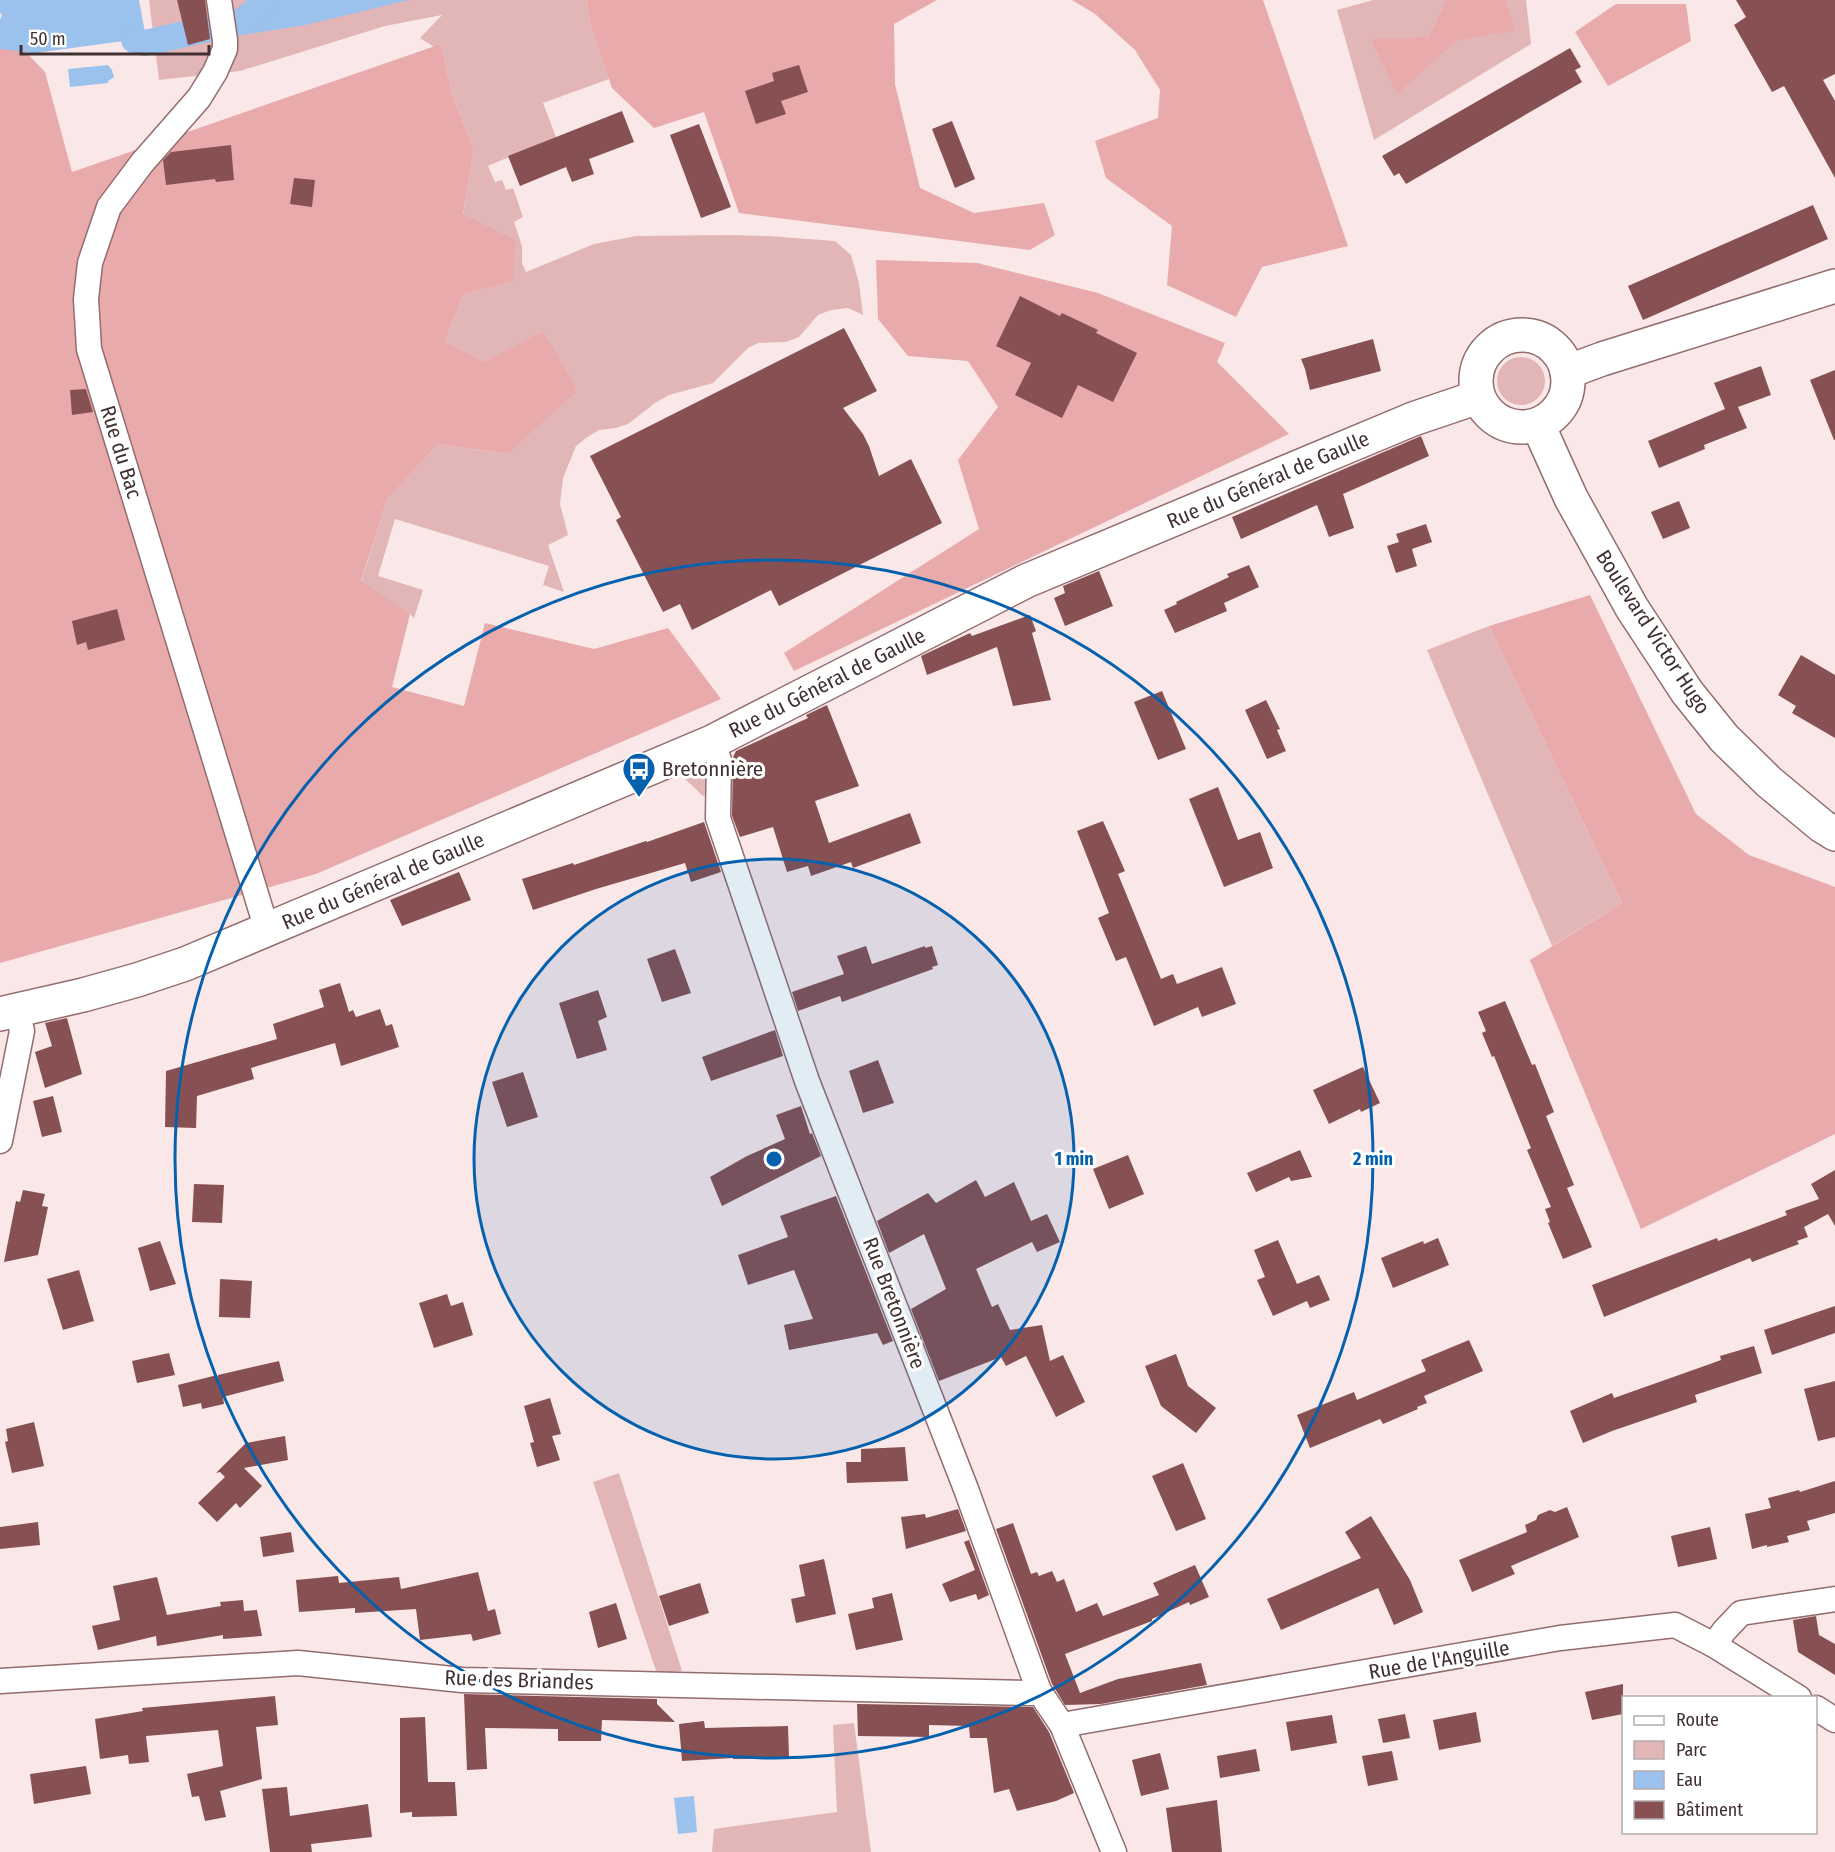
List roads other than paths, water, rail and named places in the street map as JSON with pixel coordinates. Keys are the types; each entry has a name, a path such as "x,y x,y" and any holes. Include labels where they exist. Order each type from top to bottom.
{"main road":[{"path":"1567,372 1835,286"},
{"path":"1514,336 1528,336 1541,340 1553,348 1562,358 1567,372 1568,385 1565,397 1558,409 1538,425 1523,428 1509,426 1496,420 1485,410 1478,397 1476,371 1481,359 1500,340 1514,336"},
{"name":"Rue du Général de Gaulle","path":"8,1012 137,980 185,964 267,930 712,742 1026,581 1413,419 1478,397"},
{"name":"Boulevard Victor Hugo","path":"1538,425 1570,498 1632,608 1687,692 1724,738 1769,782 1835,834"}],"street":[{"name":"Rue du Bac","path":"219,0 225,49 215,72 199,98 142,163 109,207 90,263 86,298 89,349 267,930"},
{"name":"Rue Bretonnière","path":"712,742 718,760 718,818 807,1081 966,1489 1039,1691 1062,1725 1114,1852"},
{"path":"0,1141 22,1031 8,1012"},
{"path":"1714,1646 1741,1613 1835,1599"},
{"name":"Rue de l'Anguille","path":"1062,1725 1560,1638 1675,1625 1796,1696"},
{"name":"Rue des Briandes","path":"0,1682 298,1663 462,1680 1039,1691"},
{"path":"1817,1709 1835,1720"}],"water":[{"path":"0,0 139,0 146,38 35,53 0,49 2,15"},
{"path":"250,0 409,0 305,25 236,36 232,12"},
{"path":"108,65 114,77 108,83 70,87 68,69"},
{"path":"694,1796 697,1832 678,1834 674,1798"}],"waterway":[{"path":"134,40 145,43 243,21 267,0"}],"place":[{"name":"Bretonnière","path":"639,798"}]}
